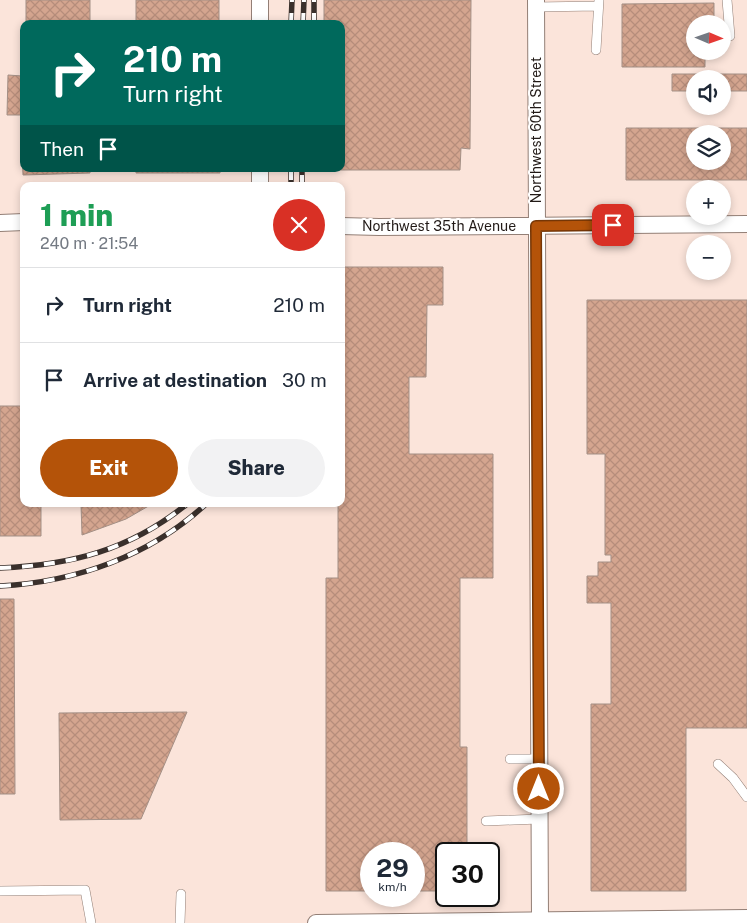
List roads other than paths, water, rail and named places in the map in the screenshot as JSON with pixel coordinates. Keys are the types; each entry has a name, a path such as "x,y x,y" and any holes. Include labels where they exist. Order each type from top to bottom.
{"street":[{"path":"260,0 260,20"},
{"name":"Northwest 60th Street","path":"536,4 540,920"},
{"path":"0,223 20,222"},
{"name":"Northwest 35th Avenue","path":"345,226 747,224"},
{"path":"316,923 747,918"}],"lane":[{"path":"726,0 728,15"},
{"path":"536,4 599,3 596,50"},
{"path":"510,759 539,759"},
{"path":"718,764 733,778 747,796"},
{"path":"486,821 539,819"},
{"path":"0,891 85,890 91,923"},
{"path":"180,923 181,894"}],"railway":[{"path":"291,20 292,0"},
{"path":"303,20 304,0"},
{"path":"314,0 314,20"},
{"path":"291,172 291,182"},
{"path":"302,172 302,182"},
{"path":"0,568 52,563 76,559 99,552 122,544 144,533 183,507"},
{"path":"0,586 56,579 110,563 136,552 161,538 202,507"}]}
